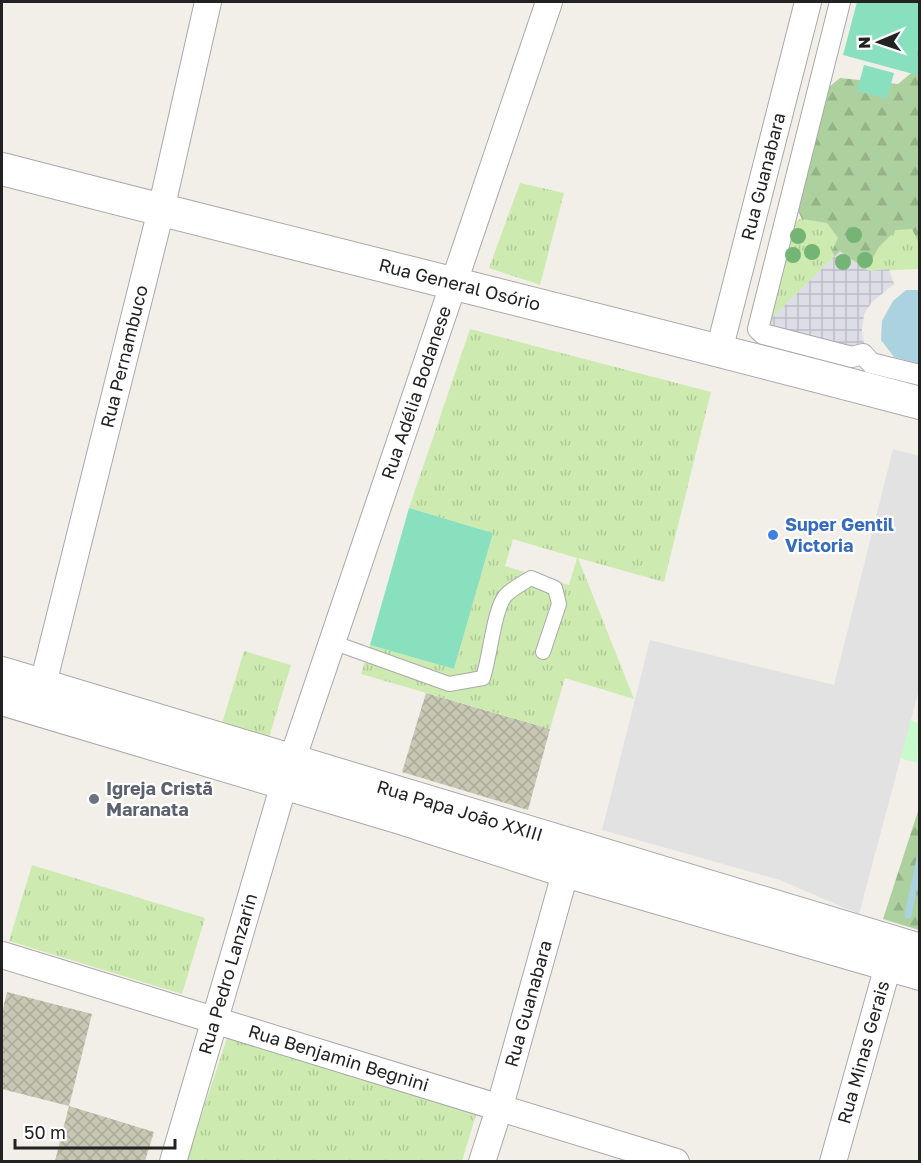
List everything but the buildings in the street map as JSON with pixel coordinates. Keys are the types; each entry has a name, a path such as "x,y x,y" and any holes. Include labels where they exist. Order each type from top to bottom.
{"street":[{"name":"Rua Pernambuco","path":"39,698 161,210 208,2"},
{"name":"Rua Adélia Bodanese","path":"289,772 549,2"},
{"name":"Rua Guanabara","path":"719,351 808,2"},
{"path":"840,2 758,329 763,334 852,357 863,354 871,363 920,375"},
{"name":"Rua General Osório","path":"2,170 452,284 592,316 920,403"},
{"name":"Rua Papa João XXIII","path":"2,673 39,698 407,807 569,859 754,914 901,953 920,975"},
{"name":"Rua Papa João XXIII","path":"2,699 39,698"},
{"name":"Rua Pedro Lanzarin","path":"173,1161 289,772"},
{"name":"Rua Guanabara","path":"482,1161 501,1106 569,859"},
{"name":"Rua Minas Gerais","path":"833,1161 901,953"},
{"name":"Rua Benjamin Begnini","path":"2,955 676,1161"}],"lane":[{"path":"332,642 449,684 483,678 491,654 495,618 506,595 531,578 555,588 559,603 543,652"}],"shaded area":[{"path":"840,251 857,263 860,268 872,271 889,269 894,284 872,302 864,314 862,330 865,351 765,325"},
{"path":"893,449 919,456 919,689 859,914 780,880 602,830 650,640 834,685"},
{"path":"426,693 550,729 528,810 402,772"},
{"path":"7,992 92,1014 69,1106 2,1089 2,1013"},
{"path":"69,1106 154,1132 145,1161 55,1161"}],"green space":[{"path":"857,2 919,2 917,75 843,55"},
{"path":"919,33 919,243 912,229 896,230 879,247 866,269 855,279 840,268 832,251 838,238 827,223 802,219 795,204 829,87 840,78 898,84 915,70"},
{"path":"864,65 894,73 887,99 857,91"},
{"path":"824,136 840,251 765,325 791,225 810,212"},
{"path":"919,172 919,269 872,271 860,268"},
{"path":"520,183 564,193 540,285 489,268"},
{"path":"470,329 711,392 664,582 578,558 634,699 565,678 550,729 361,674 370,645 454,669 493,533 409,508","holes":["513,539 577,558 569,585 505,566"]},
{"path":"409,508 493,533 454,669 370,645"},
{"path":"244,651 291,665 267,744 220,730"},
{"path":"910,720 919,723 917,763 900,758"},
{"path":"919,808 919,930 883,919"},
{"path":"32,865 205,918 182,994 9,941"},
{"path":"227,1038 476,1115 462,1161 186,1162"}],"water":[{"path":"906,290 919,290 919,364 894,357 881,340 882,321 893,301"}],"waterway":[{"path":"908,915 920,859"}],"place":[{"name":"Super Gentil Victoria","path":"773,535"},
{"name":"Igreja Cristã Maranata","path":"94,799"}]}
